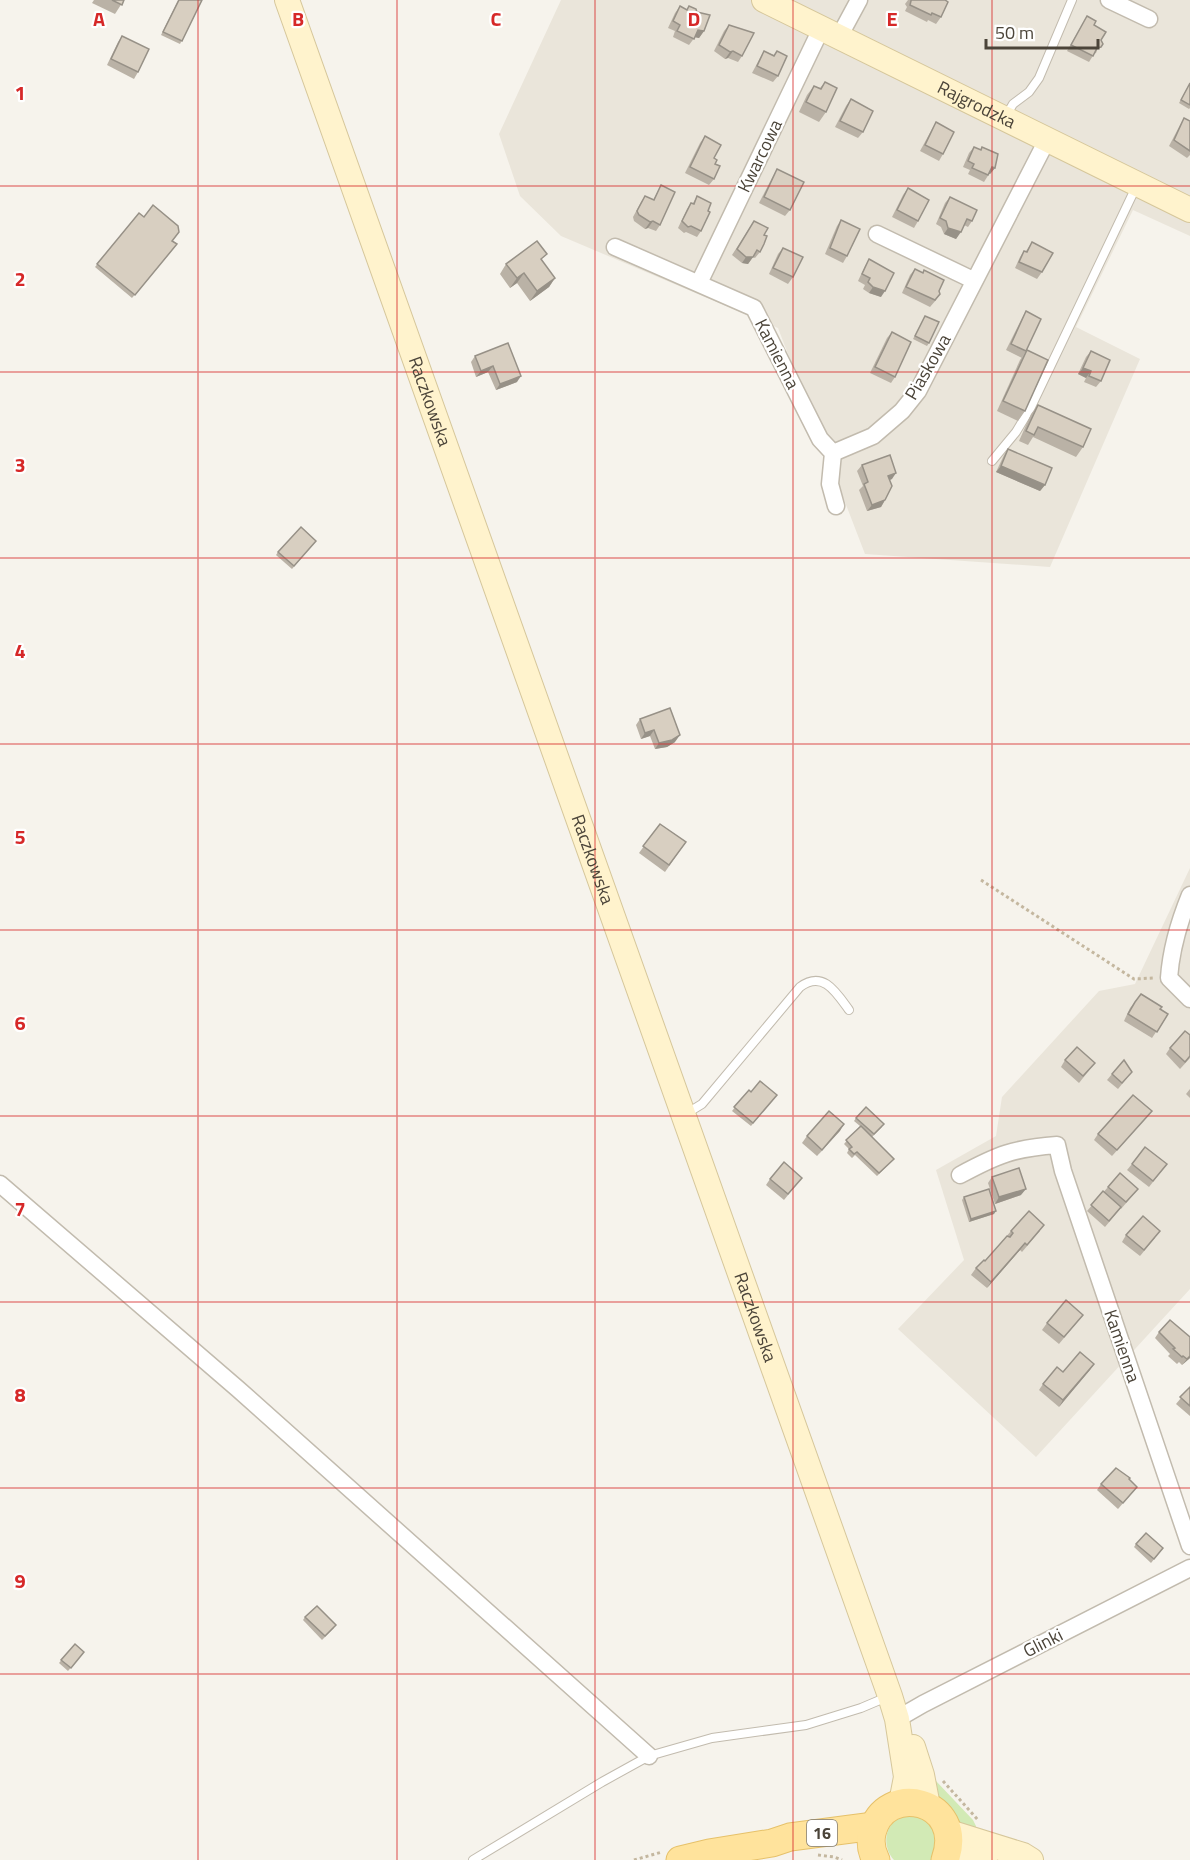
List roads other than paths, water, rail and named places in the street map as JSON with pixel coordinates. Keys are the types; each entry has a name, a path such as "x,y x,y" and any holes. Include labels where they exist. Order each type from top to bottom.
{"main road":[{"path":"874,1826 889,1808 901,1803 915,1802 928,1806 938,1813 949,1832 950,1846 946,1860"},
{"name":"16","path":"680,1860 772,1843 790,1837 874,1826 871,1840 874,1857"},
{"name":"16","path":"772,1843 793,1846 845,1846 874,1857"}],"street":[{"name":"Raczkowska","path":"287,0 890,1696 897,1719 906,1778 901,1803"},
{"name":"Rajgrodzka","path":"764,0 1190,210"},
{"name":"Kwarcowa","path":"699,283 830,33 859,0"},
{"path":"1108,0 1149,19"},
{"name":"Piaskowa","path":"833,453 873,436 902,411 918,391 933,365 973,280 1047,140"},
{"path":"877,234 973,280"},
{"name":"Kamienna","path":"615,247 754,308 820,439 833,453"},
{"path":"833,453 830,484 836,506"},
{"path":"1190,895 1179,921 1169,978 1190,999"},
{"name":"Kamienna","path":"960,1175 994,1156 1024,1147 1057,1145 1063,1171 1190,1546"},
{"path":"0,1184 255,1405 650,1756"},
{"name":"Glinki","path":"897,1719 1190,1568"},
{"name":"Raczkowska","path":"897,1719 910,1735 928,1806"},
{"path":"949,1832 982,1851 1023,1856 1031,1860"},
{"path":"946,1860 964,1858 982,1851"}],"lane":[{"path":"1005,119 1013,104 1029,92 1039,78 1072,0"},
{"path":"992,461 1017,432 1030,409 1137,184"},
{"path":"684,1115 702,1104 800,987 808,981 823,982 835,991 849,1010"},
{"path":"473,1860 602,1782 650,1756 712,1738 806,1725 861,1708 890,1696"}]}
